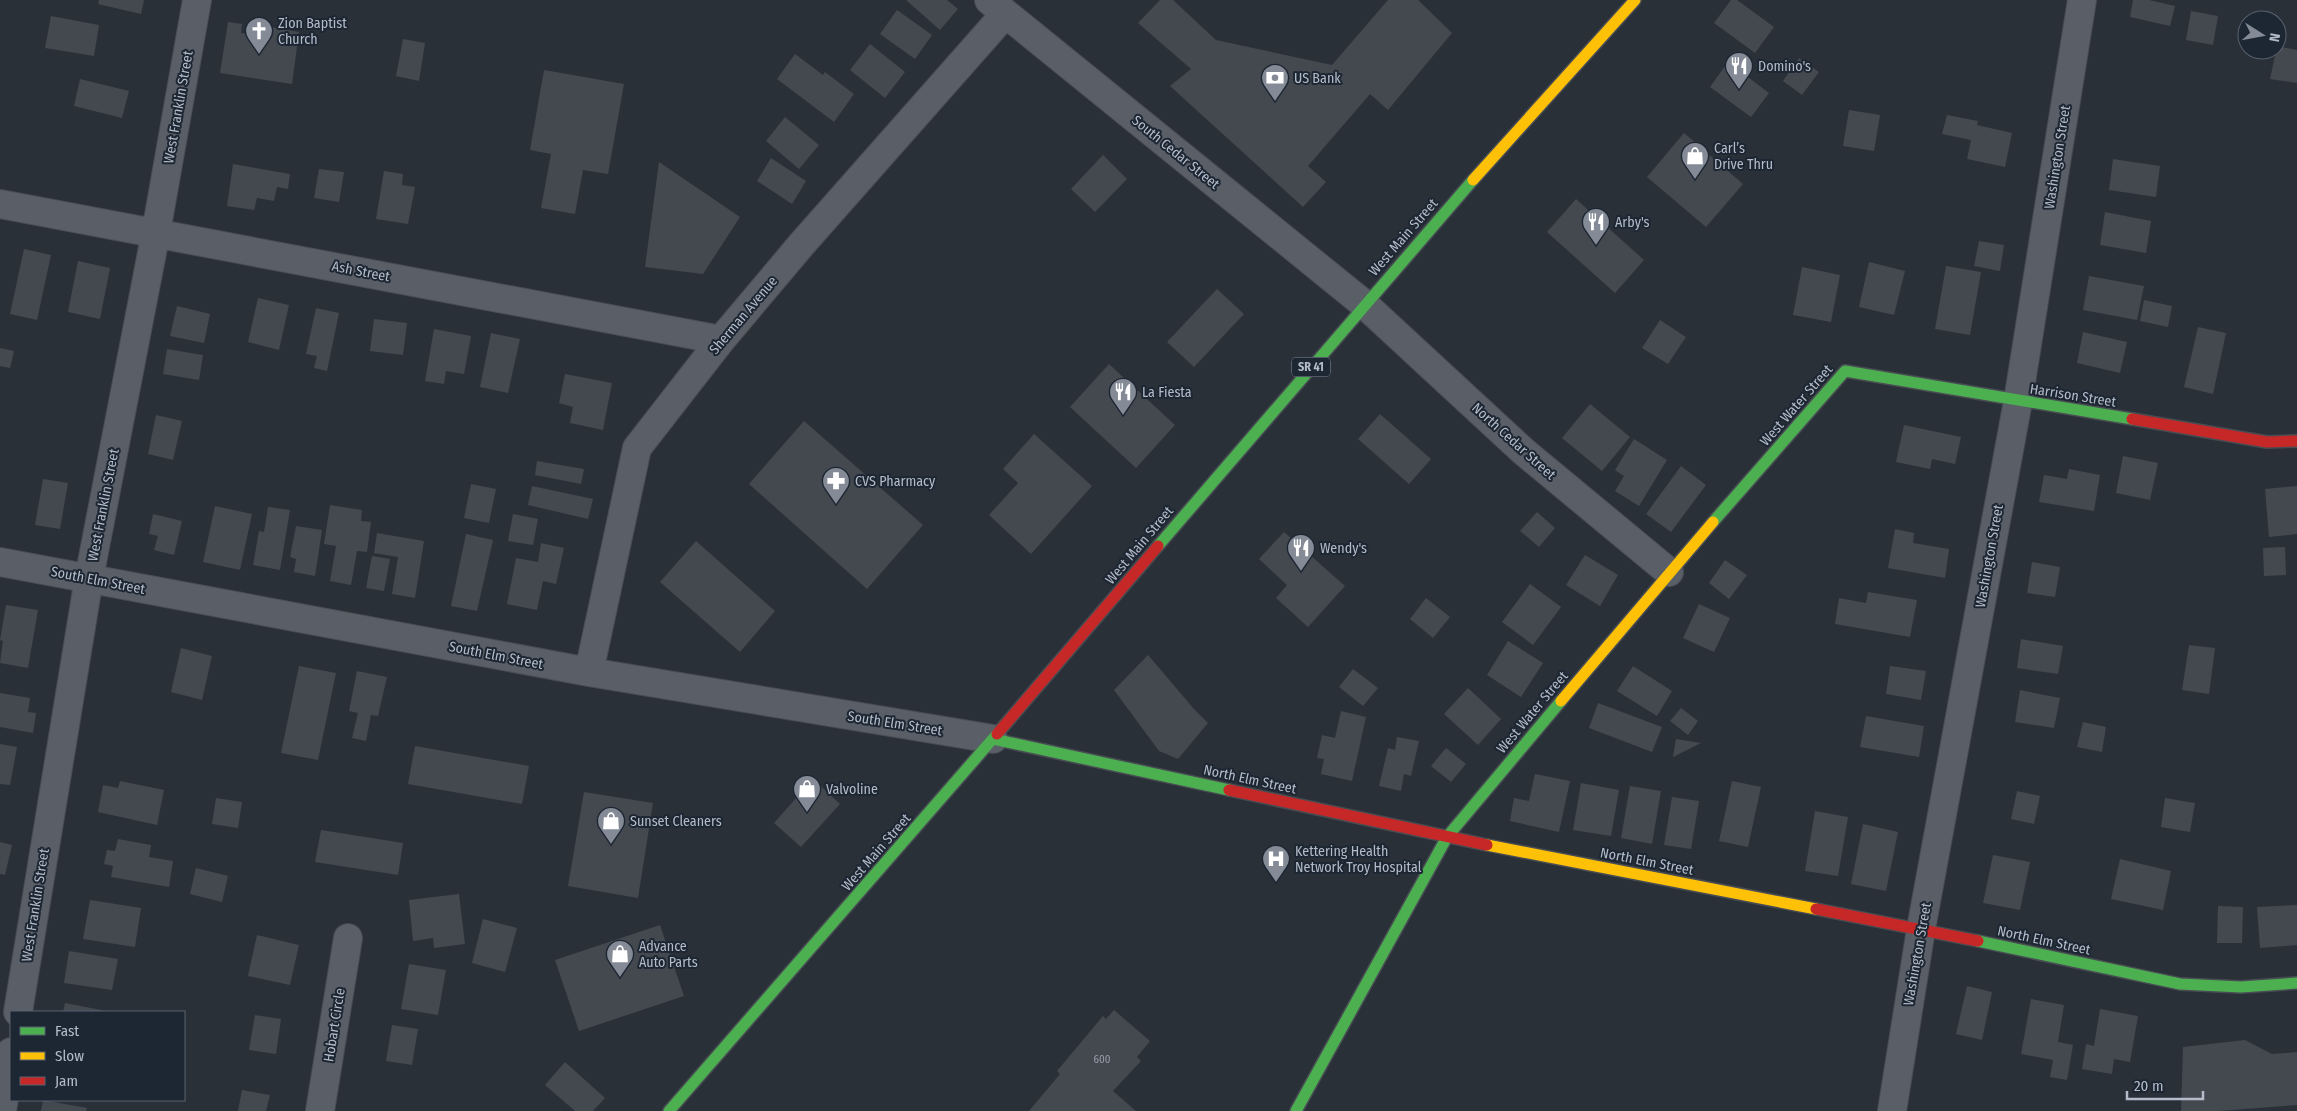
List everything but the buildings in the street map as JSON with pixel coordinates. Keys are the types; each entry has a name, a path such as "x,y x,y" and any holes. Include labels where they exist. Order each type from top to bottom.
{"main road":[{"name":"West Main Street","path":"670,1111 993,739 1364,304 1544,98 1635,0"},
{"name":"Harrison Street","path":"1846,371 2267,442 2297,441"},
{"name":"West Water Street","path":"1296,1111 1447,837 1669,572 1846,371"},
{"name":"North Elm Street","path":"993,739 1447,837 1921,929 2180,984 2241,987 2297,983"}],"street":[{"name":"West Franklin Street","path":"18,1011 89,578 156,232 198,0"},
{"name":"Washington Street","path":"1892,1111 1921,929 2018,401 2082,0"},
{"name":"South Cedar Street","path":"997,7 1364,304"},
{"name":"Sherman Avenue","path":"589,672 637,448 722,340 997,7"},
{"name":"Ash Street","path":"0,204 722,340"},
{"name":"North Cedar Street","path":"1364,304 1523,451 1669,572"},
{"name":"South Elm Street","path":"0,562 589,672 993,739"},
{"name":"Hobart Circle","path":"320,1111 348,938"},
{"path":"2,1111 10,1059"}],"traffic: fast":[{"path":"1158,546 1473,180"},
{"path":"1713,522 1845,371 2132,419"},
{"path":"1296,1111 1447,837 1561,701"},
{"path":"669,1111 997,734"},
{"path":"993,739 1229,790"},
{"path":"1978,941 2180,984 2241,987 2297,983"}],"traffic: slow":[{"path":"1473,180 1635,0"},
{"path":"1561,701 1713,522"},
{"path":"1487,845 1816,909"}],"traffic: jam":[{"path":"2132,419 2267,442 2297,441"},
{"path":"997,734 1158,546"},
{"path":"1229,790 1487,845"},
{"path":"1816,909 1978,941"}],"place":[{"name":"Zion Baptist Church","path":"259,55"},
{"name":"Domino's","path":"1739,90"},
{"name":"US Bank","path":"1275,102"},
{"name":"Carl’s Drive Thru","path":"1695,180"},
{"name":"Arby's","path":"1596,246"},
{"name":"La Fiesta","path":"1123,416"},
{"name":"CVS Pharmacy","path":"836,505"},
{"name":"Wendy's","path":"1301,572"},
{"name":"Valvoline","path":"807,813"},
{"name":"Sunset Cleaners","path":"611,845"},
{"name":"Kettering Health Network Troy Hospital","path":"1276,883"},
{"name":"Advance Auto Parts","path":"620,978"}]}
